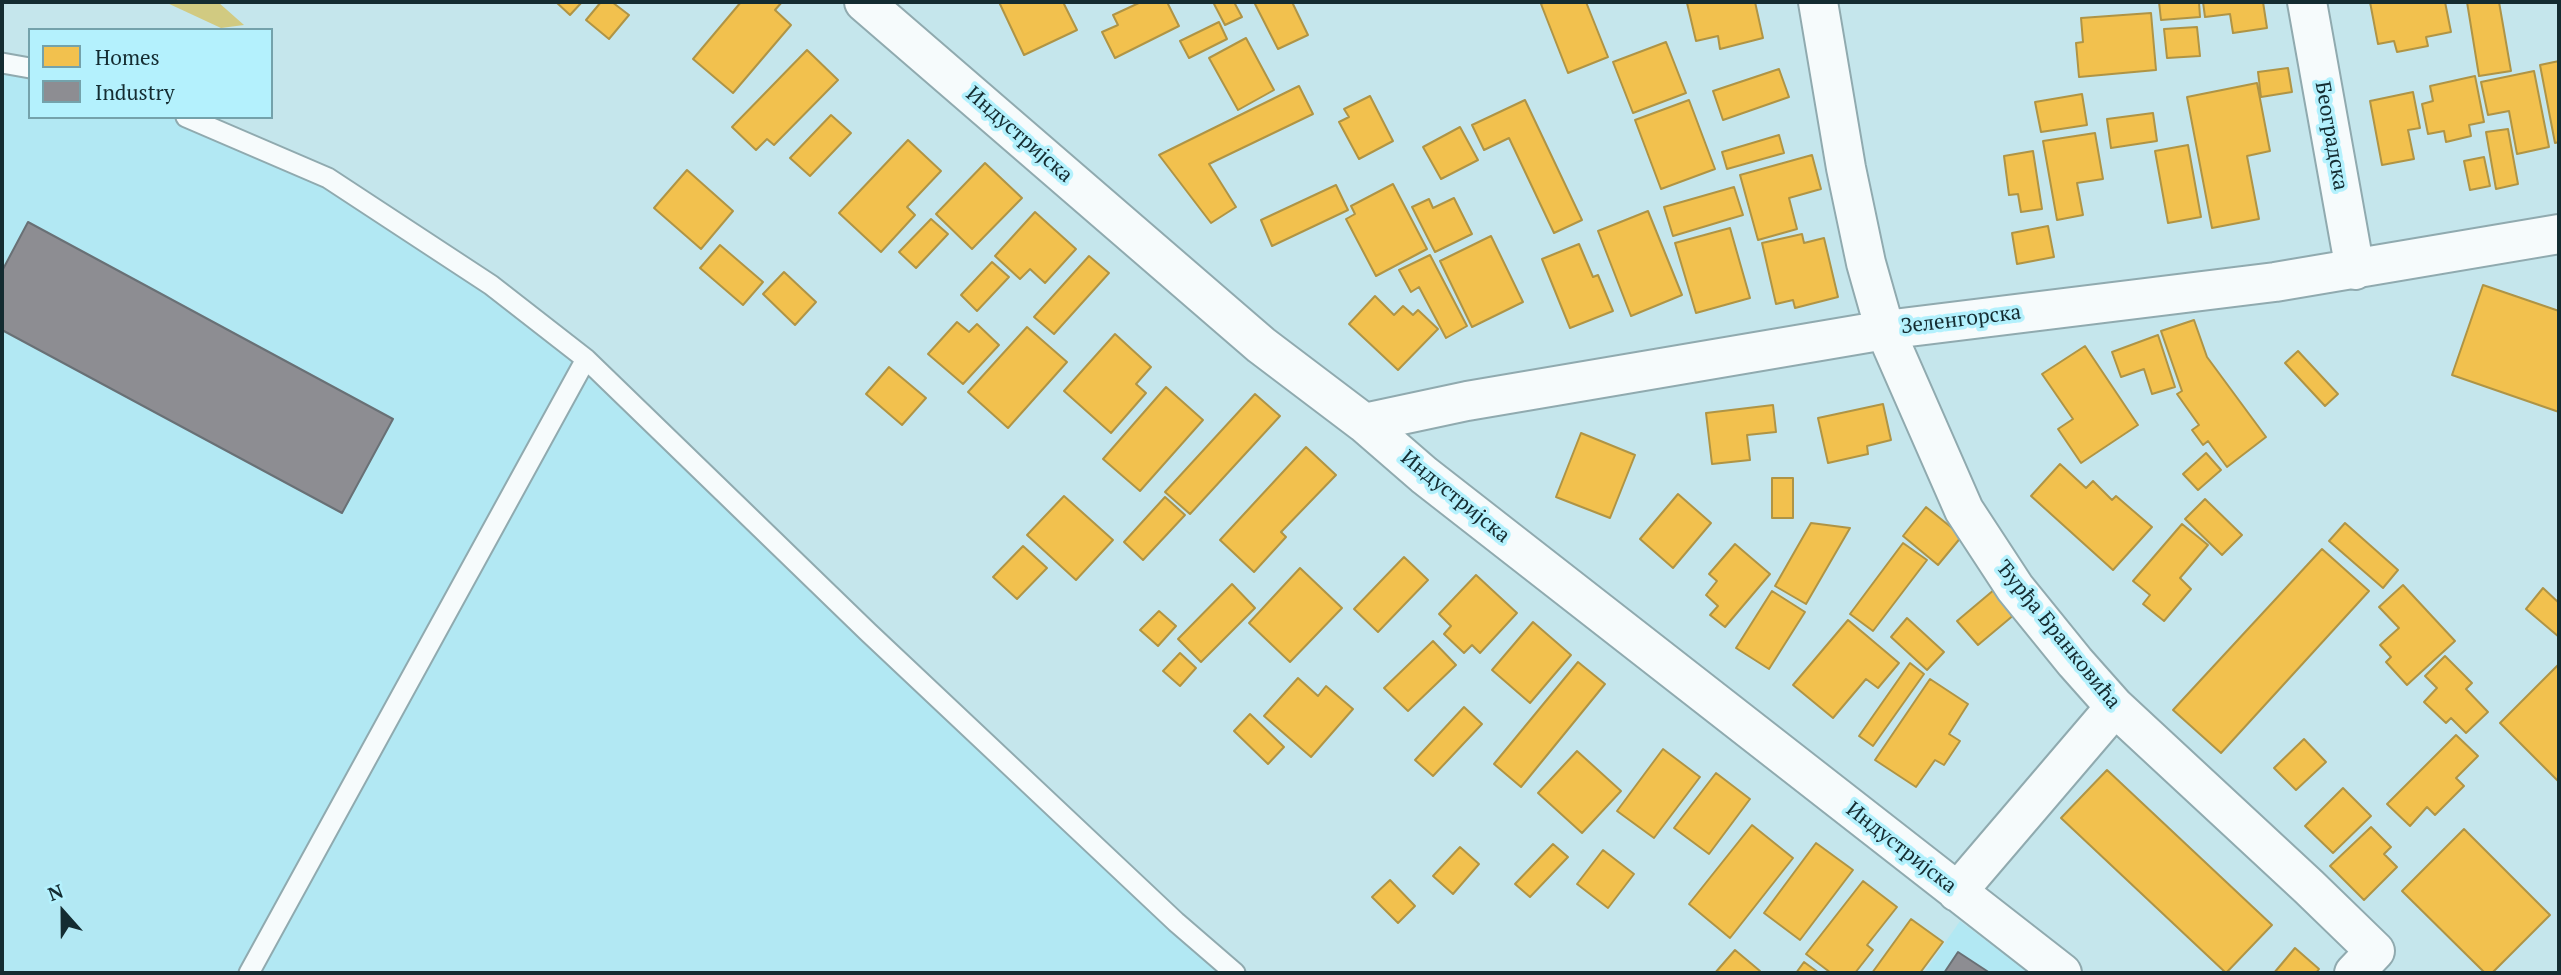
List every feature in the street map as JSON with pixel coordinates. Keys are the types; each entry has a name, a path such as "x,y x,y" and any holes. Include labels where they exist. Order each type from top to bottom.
{"street":[{"name":"Индустријска","path":"864,2 1261,345 1364,423 1424,475 2062,973"},
{"name":"Ђурђа Бранковића","path":"1818,2 1846,168 1866,263 1885,330 1964,510 2015,588 2075,663 2115,707 2375,951 2354,973"},
{"name":"Београдска","path":"2307,2 2355,270"},
{"name":"Зеленгорска","path":"1364,423 1467,401 1885,330 2274,282 2559,234"},
{"path":"1957,892 2115,707"}],"lane":[{"path":"2,64 28,68"},
{"path":"191,119 328,178 491,285 586,359 868,632 1176,922 1235,973"},
{"path":"249,973 586,359"}],"shaded area":[{"path":"165,2 218,2 244,25 221,28"},
{"path":"2,63 28,68 28,119 191,119 328,178 586,359 1236,973 2,973"},
{"path":"1960,921 2029,973 1924,973"}],"building: Homes":[{"path":"556,2 582,2 570,15"},
{"path":"601,2 612,2 629,15 609,39 586,20"},
{"path":"741,2 782,2 775,10 791,25 733,93 693,59"},
{"path":"999,2 1063,2 1077,30 1024,55"},
{"path":"1141,2 1167,2 1179,26 1115,58 1102,32 1118,25 1113,15"},
{"path":"1213,2 1234,2 1242,17 1225,25"},
{"path":"1254,2 1292,2 1308,35 1278,49"},
{"path":"1586,2 1608,57 1568,73 1541,4"},
{"path":"1755,2 1763,38 1720,49 1718,36 1696,41 1687,3"},
{"path":"2159,2 2199,2 2200,17 2161,20"},
{"path":"2203,2 2263,2 2267,28 2233,33 2230,14 2205,17"},
{"path":"2370,2 2445,2 2451,32 2426,37 2428,46 2397,52 2394,41 2378,44"},
{"path":"2467,2 2499,2 2511,71 2479,76"},
{"path":"2151,13 2156,70 2079,77 2076,43 2083,42 2081,18"},
{"path":"1219,22 1227,39 1189,58 1180,41"},
{"path":"2197,27 2200,56 2167,58 2164,29"},
{"path":"1246,38 1274,90 1238,110 1209,58"},
{"path":"1666,42 1686,93 1633,113 1613,62"},
{"path":"807,50 838,80 774,145 767,139 756,150 732,127"},
{"path":"2559,61 2559,142 2555,143 2540,65"},
{"path":"2288,68 2292,92 2261,97 2258,72"},
{"path":"1779,69 1789,97 1723,120 1713,91"},
{"path":"2534,71 2549,147 2517,154 2509,111 2488,115 2481,82"},
{"path":"2475,76 2484,122 2469,125 2471,136 2446,142 2444,131 2428,134 2422,104 2433,101 2430,86"},
{"path":"2257,83 2270,151 2247,156 2259,219 2212,228 2187,97"},
{"path":"1299,86 1313,114 1209,164 1236,207 1211,223 1159,155"},
{"path":"2413,92 2420,128 2408,130 2414,159 2382,165 2370,101"},
{"path":"2082,94 2087,125 2041,132 2035,102"},
{"path":"1370,96 1393,141 1359,159 1339,122 1349,117 1344,109"},
{"path":"1525,100 1582,220 1554,233 1509,138 1484,150 1472,125"},
{"path":"1689,100 1715,169 1661,189 1635,120"},
{"path":"2153,113 2157,141 2111,148 2107,119"},
{"path":"831,115 851,133 810,176 790,158"},
{"path":"1460,127 1478,160 1441,179 1423,147"},
{"path":"2508,129 2518,184 2496,189 2486,132"},
{"path":"2095,133 2103,179 2077,183 2083,215 2057,220 2043,141"},
{"path":"1779,135 1784,153 1727,169 1722,152"},
{"path":"908,140 941,171 907,207 915,215 881,252 839,213"},
{"path":"2188,145 2201,217 2168,223 2155,151"},
{"path":"2033,151 2042,209 2021,212 2018,194 2009,195 2004,156"},
{"path":"1812,155 1821,189 1789,198 1797,229 1758,240 1740,175"},
{"path":"2484,157 2490,186 2470,190 2464,161"},
{"path":"985,163 1022,198 972,249 936,214"},
{"path":"687,170 733,211 701,249 654,208"},
{"path":"1393,184 1427,249 1376,276 1346,219 1355,214 1351,206"},
{"path":"1336,185 1348,210 1272,246 1261,220"},
{"path":"1734,187 1743,215 1673,236 1664,207"},
{"path":"1454,198 1472,234 1435,252 1412,207 1429,199 1433,208"},
{"path":"1648,211 1682,295 1631,316 1598,231"},
{"path":"1035,212 1076,249 1045,283 1030,269 1020,279 995,256"},
{"path":"931,219 948,234 916,268 899,252"},
{"path":"2048,226 2054,257 2017,264 2012,233"},
{"path":"1730,228 1750,298 1696,313 1675,243"},
{"path":"1802,234 1804,243 1824,238 1838,297 1795,308 1793,300 1776,304 1762,243"},
{"path":"1491,236 1523,302 1472,327 1440,261"},
{"path":"1579,244 1593,277 1598,275 1613,311 1570,328 1542,259"},
{"path":"720,245 763,282 743,305 700,268"},
{"path":"1430,255 1467,326 1446,338 1419,287 1411,292 1399,270"},
{"path":"1089,256 1109,273 1054,334 1034,317"},
{"path":"992,262 1009,277 977,311 961,295"},
{"path":"784,272 816,302 795,325 763,294"},
{"path":"2483,285 2559,311 2559,412 2452,375"},
{"path":"1375,296 1394,315 1403,306 1413,315 1418,310 1438,329 1398,370 1349,324"},
{"path":"2194,320 2207,357 2266,437 2227,467 2208,441 2203,445 2192,430 2199,425 2177,394 2182,391 2161,331"},
{"path":"957,322 969,332 977,324 999,345 963,384 928,354"},
{"path":"1027,327 1067,362 1008,428 968,392"},
{"path":"1115,334 1151,367 1136,384 1146,393 1111,433 1064,391"},
{"path":"2158,335 2175,387 2152,394 2144,369 2121,377 2112,352"},
{"path":"2085,346 2138,425 2081,463 2058,429 2073,419 2042,374"},
{"path":"2298,351 2338,394 2325,406 2285,363"},
{"path":"889,367 926,398 902,425 866,394"},
{"path":"1166,387 1203,420 1140,491 1103,459"},
{"path":"1255,394 1280,416 1190,514 1165,492"},
{"path":"1883,404 1891,440 1867,446 1868,454 1828,463 1818,418"},
{"path":"1773,405 1776,432 1747,435 1750,460 1712,464 1706,413"},
{"path":"1581,433 1635,455 1610,518 1556,497"},
{"path":"1306,447 1336,475 1281,532 1286,537 1254,572 1220,540"},
{"path":"2206,453 2221,470 2198,490 2183,474"},
{"path":"2060,464 2086,488 2093,481 2112,500 2116,496 2152,527 2113,570 2031,496"},
{"path":"1772,478 1793,478 1793,518 1772,518"},
{"path":"1678,494 1711,523 1673,568 1640,539"},
{"path":"1064,496 1113,540 1076,580 1027,535"},
{"path":"1165,497 1185,515 1143,560 1124,542"},
{"path":"2205,499 2242,535 2222,555 2185,519"},
{"path":"1926,507 1962,536 1938,565 1903,536"},
{"path":"1811,523 1850,528 1806,604 1775,586"},
{"path":"2345,523 2398,570 2383,588 2329,541"},
{"path":"2182,524 2208,545 2180,578 2191,589 2164,621 2143,604 2150,595 2133,581"},
{"path":"1903,543 1927,560 1873,631 1850,614"},
{"path":"1735,544 1770,574 1725,627 1710,615 1718,606 1706,595 1717,581 1709,574"},
{"path":"1023,546 1047,568 1017,599 993,577"},
{"path":"2322,549 2369,591 2221,753 2173,710"},
{"path":"1404,557 1428,580 1378,632 1354,609"},
{"path":"1300,568 1342,608 1290,662 1249,623"},
{"path":"1476,575 1517,613 1480,653 1472,645 1464,653 1444,634 1451,626 1439,614"},
{"path":"1232,584 1255,608 1201,662 1178,639"},
{"path":"2403,585 2455,641 2407,685 2386,662 2391,657 2380,645 2399,628 2379,607"},
{"path":"2543,588 2559,603 2559,637 2526,609"},
{"path":"1995,589 2015,614 1978,645 1957,621"},
{"path":"1772,591 1805,612 1769,669 1736,648"},
{"path":"1159,611 1176,626 1158,646 1140,630"},
{"path":"1907,618 1944,652 1927,670 1891,637"},
{"path":"1848,620 1899,663 1878,688 1866,679 1833,718 1793,685"},
{"path":"1533,622 1571,655 1530,703 1492,670"},
{"path":"1433,641 1456,665 1408,711 1384,688"},
{"path":"1180,653 1196,668 1180,686 1163,671"},
{"path":"2445,656 2472,683 2466,689 2488,712 2466,733 2451,718 2446,723 2424,702 2437,688 2425,676"},
{"path":"1578,662 1605,684 1521,787 1494,764"},
{"path":"1910,663 1924,674 1873,746 1859,736"},
{"path":"2559,664 2559,782 2500,723"},
{"path":"1298,678 1318,696 1326,686 1353,709 1311,757 1264,716"},
{"path":"1930,679 1968,704 1949,734 1960,741 1944,765 1935,760 1916,787 1875,760"},
{"path":"1464,707 1482,724 1433,776 1415,760"},
{"path":"1250,714 1284,747 1268,764 1234,731"},
{"path":"2456,735 2478,756 2456,778 2464,786 2435,815 2427,807 2410,826 2387,804"},
{"path":"2304,739 2326,762 2296,790 2274,768"},
{"path":"1663,749 1700,777 1654,838 1617,811"},
{"path":"1577,751 1621,791 1582,833 1538,793"},
{"path":"2107,770 2272,925 2226,973 2061,818"},
{"path":"1716,773 1750,799 1709,854 1674,828"},
{"path":"2343,788 2371,816 2333,853 2305,826"},
{"path":"1752,825 1793,858 1730,938 1689,904"},
{"path":"2371,827 2391,847 2384,854 2397,867 2364,900 2330,866"},
{"path":"2464,829 2550,915 2492,973 2485,973 2402,891"},
{"path":"1816,843 1853,870 1800,940 1764,913"},
{"path":"1553,844 1568,857 1530,897 1515,884"},
{"path":"1460,847 1479,864 1453,894 1433,876"},
{"path":"1603,850 1634,874 1608,908 1577,884"},
{"path":"1390,880 1415,906 1398,923 1372,897"},
{"path":"1863,881 1897,907 1867,945 1873,950 1855,973 1831,973 1806,954"},
{"path":"1911,919 1943,942 1920,973 1872,973"},
{"path":"2295,948 2319,969 2316,973 2274,973"},
{"path":"1735,950 1760,971 1715,973"},
{"path":"1804,962 1819,973 1796,973"}],"building: Industry":[{"path":"28,222 393,419 342,513 2,330 2,271"},
{"path":"1958,952 1990,973 1944,973"}]}
